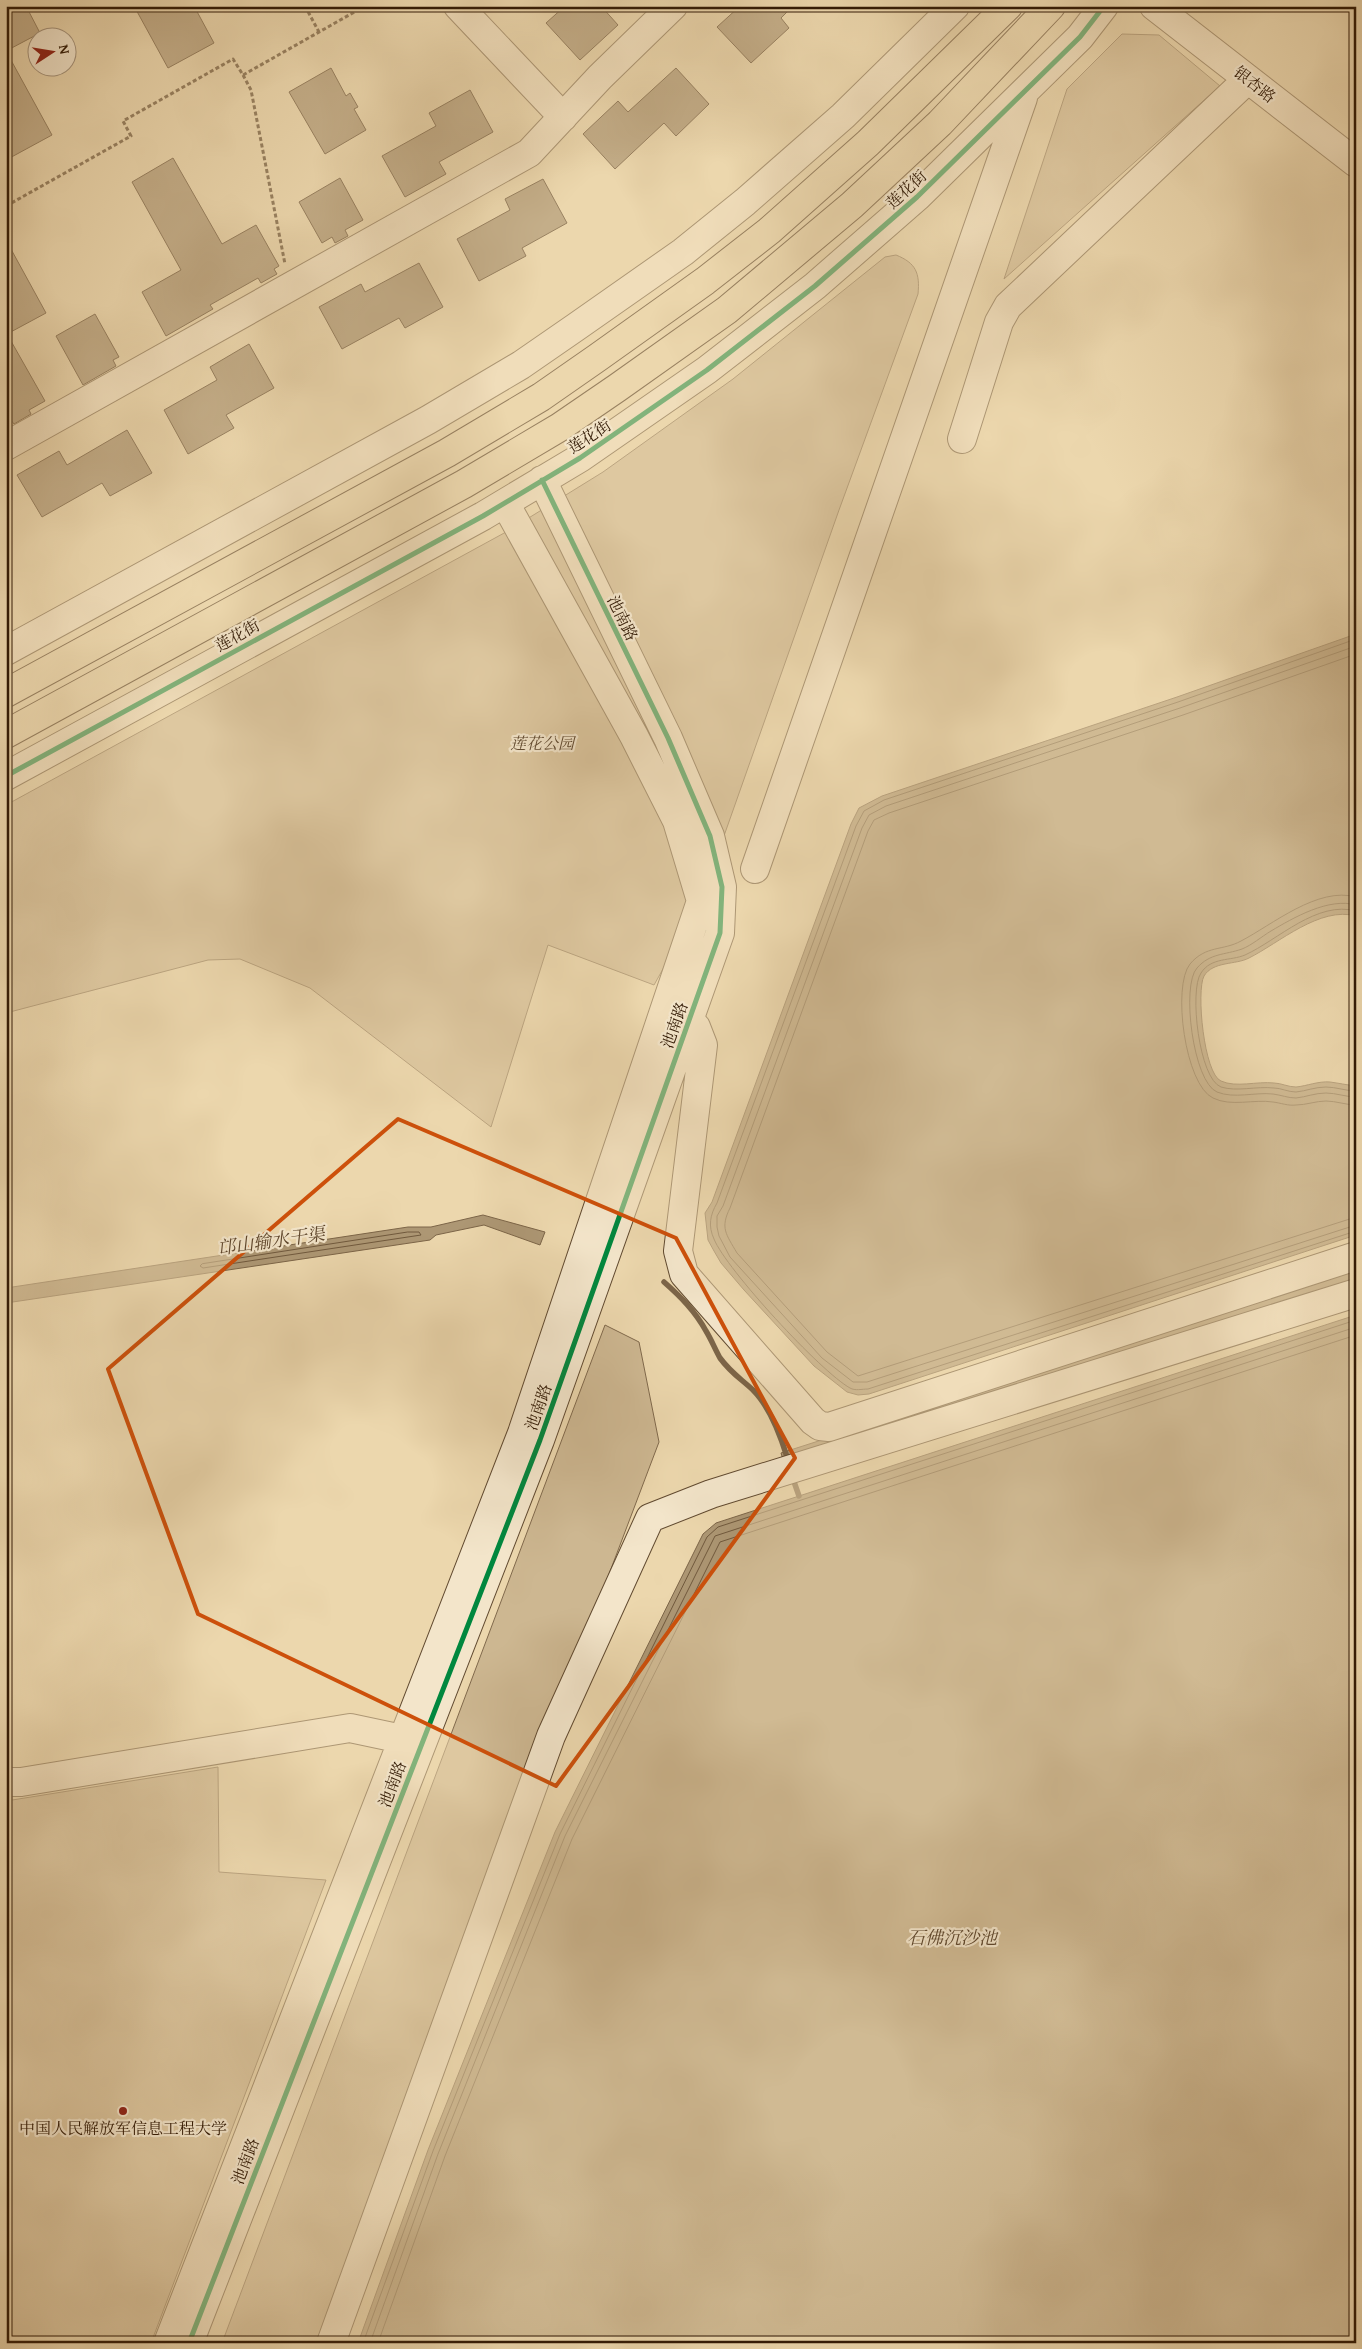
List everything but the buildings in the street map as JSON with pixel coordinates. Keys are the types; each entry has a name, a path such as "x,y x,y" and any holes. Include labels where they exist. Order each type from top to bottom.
{"main road":[{"path":"6,693 447,453 541,396 589,364 706,282 776,224 868,143 1008,6"},
{"name":"莲花街","path":"6,734 464,484 560,427 625,382 727,310 852,205 940,124 1051,6"}],"street":[{"path":"458,6 563,117"},
{"path":"6,446 529,153 673,6"},
{"path":"6,651 428,420 521,365 683,252 745,202 843,116 956,6"},
{"name":"莲花街","path":"6,776 504,503 587,453 699,376 793,304 917,197 1026,92 1080,36 1104,6"},
{"name":"银杏路","path":"1154,6 1356,163"},
{"path":"962,439 999,322 1008,306 1248,79"},
{"path":"755,869 1026,92"},
{"name":"池南路","path":"189,2343 536,1449 720,933 722,887 710,836 668,738 542,480"},
{"name":"池南路","path":"168,2343 522,1433 701,900 677,821 634,736 504,503"},
{"path":"689,1021 696,1027 704,1045 678,1251 679,1262 684,1274 813,1422 820,1426 829,1427 1356,1256"},
{"path":"331,2343 550,1736 650,1518 711,1494 1356,1293"},
{"path":"6,1782 21,1782 350,1728 402,1739"}],"path":[{"path":"305,6 319,32"},
{"path":"243,75 365,6"},
{"path":"6,206 131,136 123,121 234,59 251,90 289,287"}],"highlighted area":[{"path":"398,1119 676,1238 795,1458 556,1786 198,1614 108,1369"}],"green space":[{"path":"1122,34 1159,35 1220,86 1004,279 1067,89"},
{"name":"莲花公园","path":"896,255 912,265 915,270 918,280 918,294 839,510 701,901 654,985 548,945 491,1127 310,988 240,959 208,960 6,1013 6,805 506,532 603,472 733,379 885,257"},
{"path":"605,1325 639,1342 659,1442 318,2343 222,2343"},
{"name":"中国人民解放军信息工程大学","path":"218,1767 219,1872 326,1880 151,2343 6,2343 6,1801"}],"water":[{"path":"1356,634 1356,916 1342,914 1314,921 1249,958 1225,964 1208,971 1204,976 1202,985 1201,1014 1210,1064 1215,1075 1221,1081 1233,1084 1277,1083 1296,1087 1326,1082 1356,1086 1356,1235 869,1394 858,1395 847,1392 814,1366 721,1263 708,1240 705,1213 712,1202 851,824 859,808 882,796 1177,697"},
{"path":"483,1215 545,1232 540,1245 484,1225 436,1235 430,1240 6,1303 6,1288 408,1227 431,1227"},
{"path":"1356,1269 1356,1279 784,1463 781,1453"},
{"name":"石佛沉沙池","path":"1356,1315 1356,2343 358,2343 428,2150 555,1832 703,1534 716,1523"}],"waterway":[{"path":"664,1282 697,1317 724,1363 753,1390 764,1404 778,1430 787,1457"},
{"path":"792,1476 799,1496"}],"cycle path":[{"path":"6,776 483,516 580,458 707,370 815,286 917,197 1080,37 1104,6"},
{"path":"189,2343 540,1440 720,933 722,887 710,836 668,738 542,480"}],"place":[{"name":"中国人民解放军信息工程大学","path":"123,2111"}],"water label":[{"name":"邙山输水干渠","path":"271,1241"}]}
